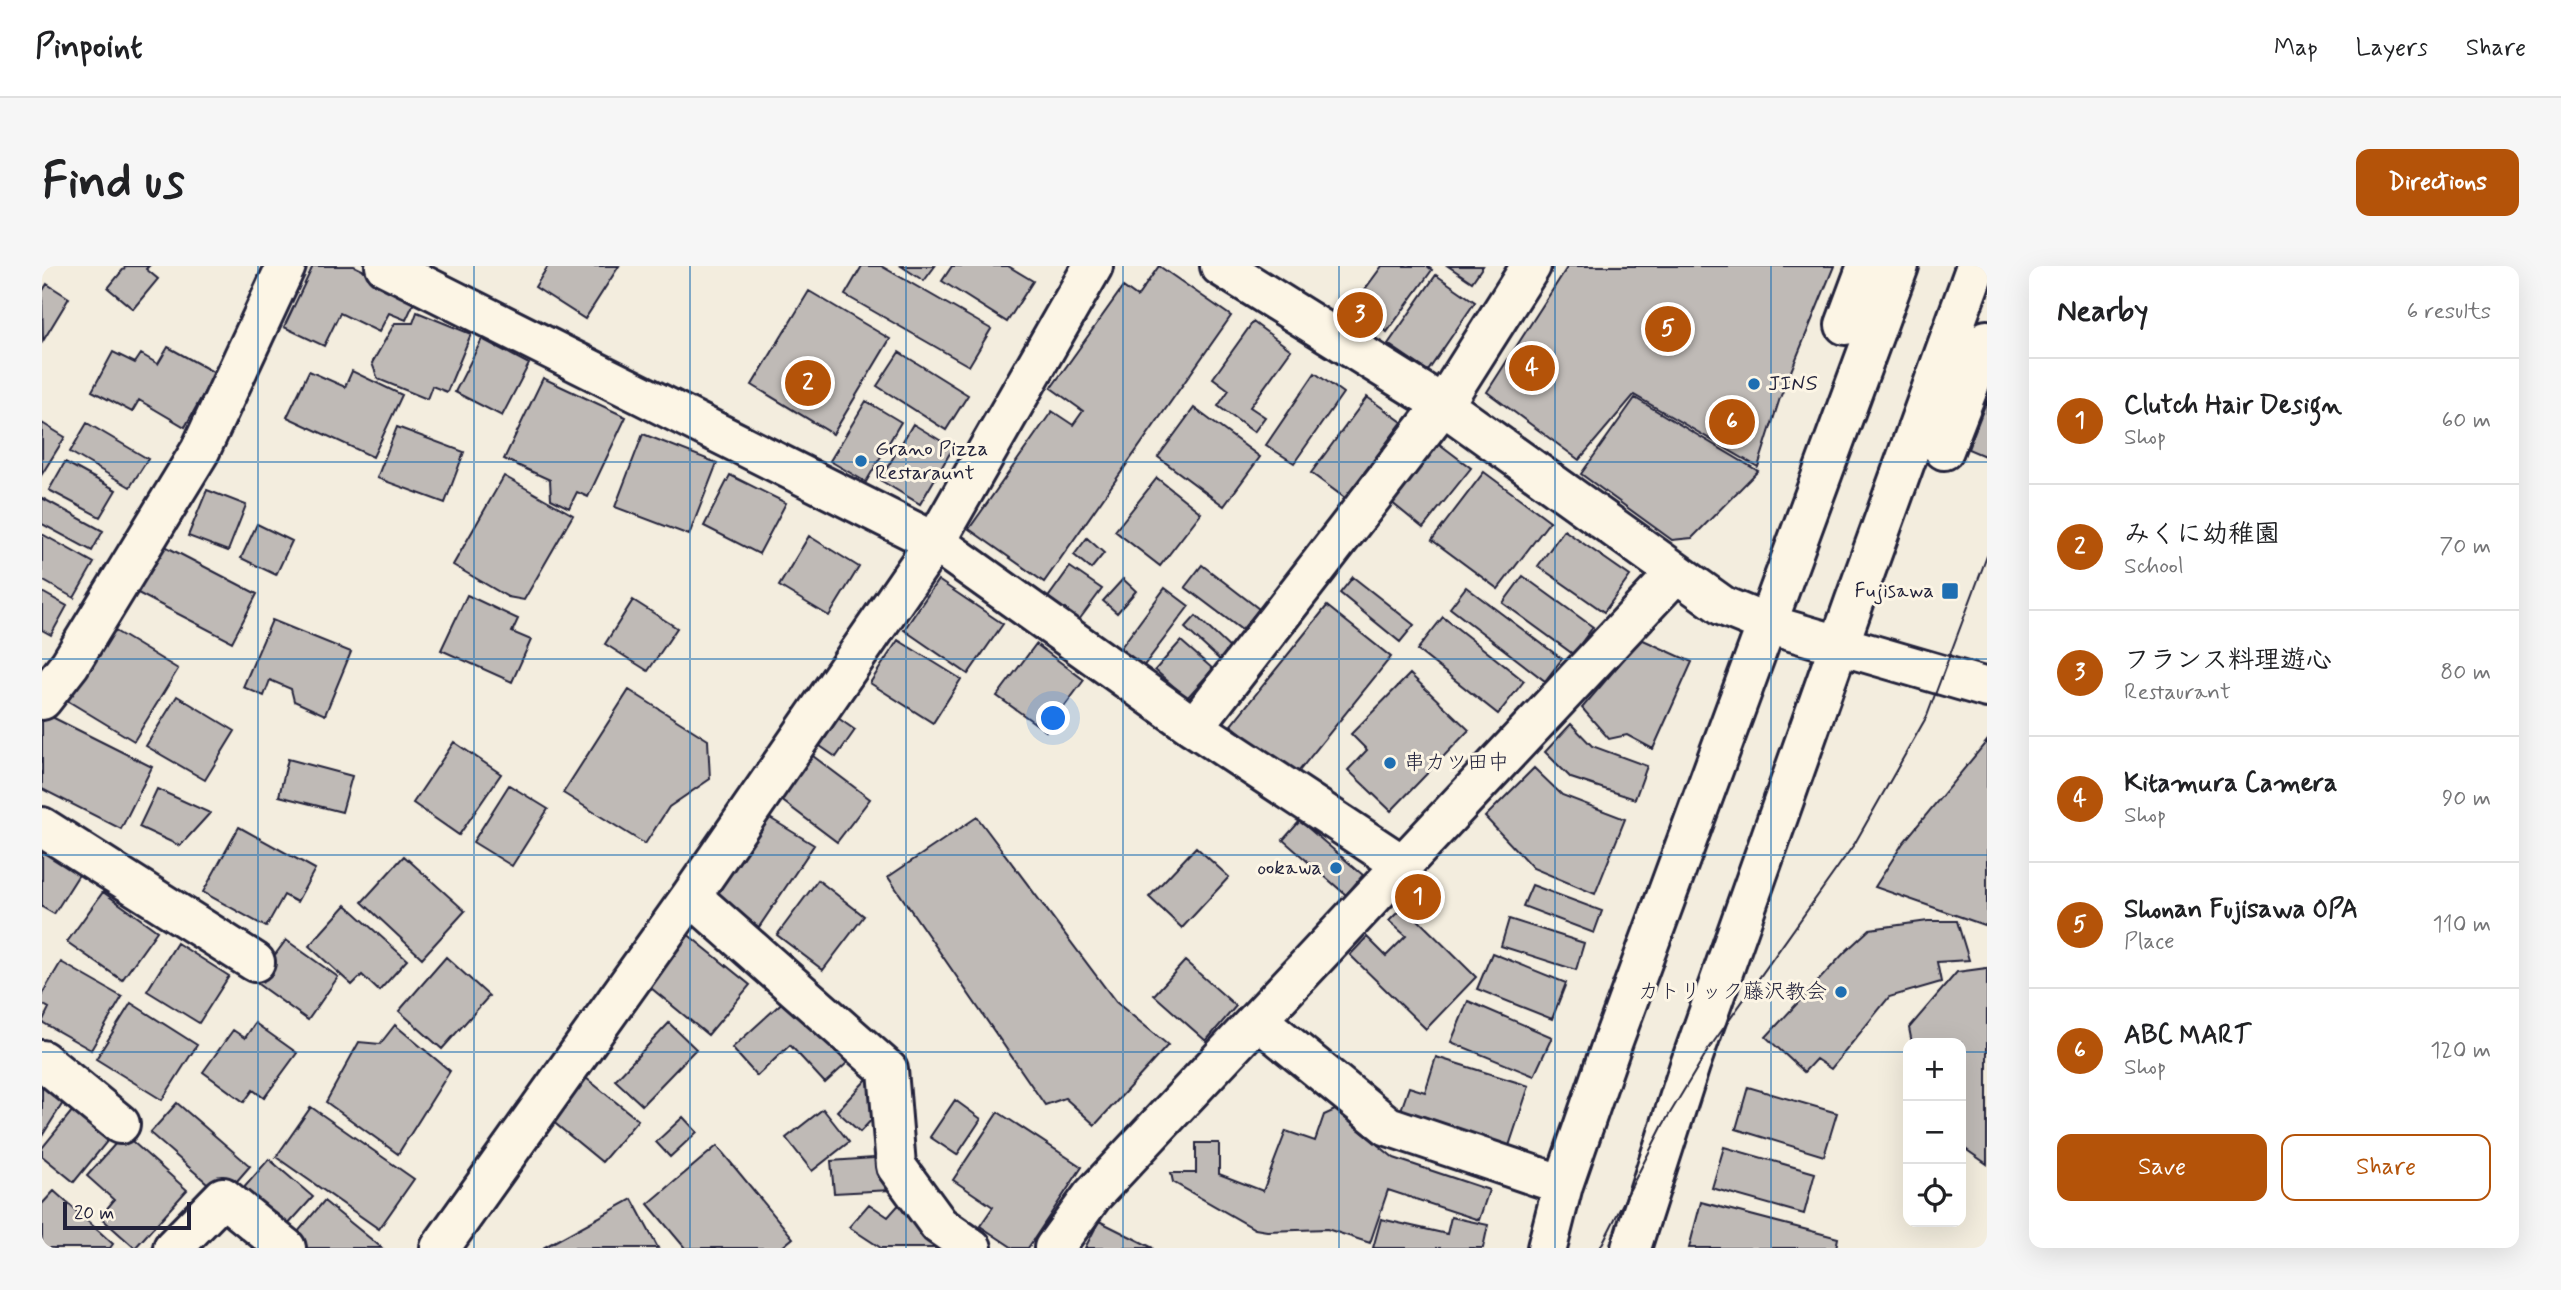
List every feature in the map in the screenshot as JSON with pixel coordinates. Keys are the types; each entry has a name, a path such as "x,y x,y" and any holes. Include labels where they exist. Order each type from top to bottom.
{"street":[{"path":"42,700 56,655 200,451 286,266"},
{"path":"385,266 935,542 1194,727 1403,865"},
{"path":"440,1248 691,896 935,542 1093,266"},
{"path":"1220,266 1443,405 1723,606 1767,624 1987,688"},
{"path":"1194,727 1443,405 1531,266"},
{"path":"1845,325 1867,266"},
{"path":"1547,1248 1563,1185 1613,1041 1899,266"},
{"path":"1631,1248 1690,1065 1976,266"},
{"path":"1944,450 1987,340"},
{"path":"1054,1248 1092,1196 1676,573"},
{"path":"42,827 255,962"},
{"path":"691,896 888,1070 896,1166 939,1225 972,1248"},
{"path":"1258,1020 1388,1126 1563,1185"},
{"path":"42,1060 120,1124"},
{"path":"173,1248 223,1197 286,1248"}],"building":[{"path":"126,266 149,266 146,269 158,279 133,309 108,288"},
{"path":"313,266 354,266 417,296 406,320 389,313 379,332 340,313 324,346 284,327"},
{"path":"548,266 619,266 585,319 535,287"},
{"path":"862,266 881,266 991,329 969,366 845,295"},
{"path":"901,266 935,266 924,281"},
{"path":"952,266 1008,266 1033,281 1007,322 942,281"},
{"path":"1159,266 1231,316 1044,582 969,529 1052,411 1073,425 1083,411 1051,388 1123,287 1137,297"},
{"path":"1382,266 1427,266 1432,270 1387,332 1352,307"},
{"path":"1448,266 1483,266 1472,282"},
{"path":"1568,266 1834,266 1780,398 1758,467 1634,395 1579,460 1487,392"},
{"path":"1436,275 1475,302 1428,371 1388,344"},
{"path":"47,284 69,298 43,341 42,292"},
{"path":"809,291 890,339 833,434 752,385"},
{"path":"417,312 471,334 447,392 432,386 427,399 378,379 372,363 395,323 413,323"},
{"path":"1253,322 1291,350 1250,407 1265,417 1254,432 1218,406 1229,390 1213,378"},
{"path":"482,339 529,364 502,416 455,392"},
{"path":"168,347 215,373 185,427 139,400 132,412 92,391 113,352 135,363 141,354 158,364"},
{"path":"899,352 968,395 946,430 877,386"},
{"path":"309,371 345,387 352,371 402,395 373,457 287,417"},
{"path":"1315,373 1343,393 1294,463 1266,445"},
{"path":"543,378 626,417 588,497 577,492 569,508 551,499 550,480 504,459"},
{"path":"1367,397 1402,422 1345,498 1311,473"},
{"path":"1635,398 1758,471 1692,538 1672,540 1581,474"},
{"path":"1987,400 1987,457 1968,449"},
{"path":"866,401 901,422 866,482 830,461"},
{"path":"1194,408 1260,457 1224,506 1158,457"},
{"path":"42,423 65,437 42,474"},
{"path":"87,423 148,459 130,487 70,452"},
{"path":"913,424 953,448 920,504 880,480"},
{"path":"397,427 464,452 445,503 377,478"},
{"path":"643,434 717,463 689,535 615,507"},
{"path":"1438,443 1471,468 1423,528 1391,502"},
{"path":"65,462 116,490 100,517 49,490"},
{"path":"1484,472 1550,521 1498,589 1432,540"},
{"path":"730,475 786,503 759,554 704,526"},
{"path":"504,476 573,515 524,600 508,597 453,565"},
{"path":"1157,478 1201,513 1160,566 1115,531"},
{"path":"207,490 246,505 228,551 188,536"},
{"path":"42,498 103,531 92,551 42,524"},
{"path":"257,524 292,541 276,575 241,558"},
{"path":"1564,530 1630,576 1604,612 1538,566"},
{"path":"42,534 94,563 74,598 42,580"},
{"path":"809,536 859,567 829,616 779,586"},
{"path":"1087,538 1104,553 1091,569 1074,555"},
{"path":"159,543 257,594 232,642 134,591"},
{"path":"1202,565 1259,609 1242,630 1185,587"},
{"path":"1070,567 1102,589 1079,620 1047,599"},
{"path":"1523,576 1593,627 1573,654 1503,603"},
{"path":"1353,577 1414,625 1400,642 1340,593"},
{"path":"1123,579 1136,591 1117,613 1103,601"},
{"path":"938,580 1003,624 968,674 904,630"},
{"path":"1466,587 1562,659 1545,681 1450,608"},
{"path":"1165,588 1189,606 1142,668 1119,650"},
{"path":"42,592 67,606 51,635 42,630"},
{"path":"467,595 518,619 512,632 531,640 512,682 441,650"},
{"path":"633,600 677,628 648,671 605,644"},
{"path":"1327,606 1391,657 1295,776 1231,725"},
{"path":"1196,616 1231,649 1220,660 1185,628"},
{"path":"1443,617 1524,681 1498,714 1417,650"},
{"path":"272,620 351,652 325,715 294,701 291,689 270,680 264,696 243,687"},
{"path":"112,629 178,669 134,741 68,701"},
{"path":"1641,639 1692,662 1653,749 1627,735 1609,739 1582,708"},
{"path":"898,640 961,679 933,723 870,683"},
{"path":"1181,641 1213,669 1187,698 1155,670"},
{"path":"1036,644 1084,680 1046,731 997,696"},
{"path":"1410,674 1469,730 1391,811 1348,770 1367,750 1351,734"},
{"path":"629,690 708,740 710,779 669,807 645,844 563,793"},
{"path":"177,696 235,731 205,780 146,746"},
{"path":"44,713 152,767 121,829 42,789"},
{"path":"838,718 855,730 836,757 820,746"},
{"path":"1571,724 1592,746 1647,766 1635,799 1571,778 1545,752"},
{"path":"1987,741 1987,926 1875,887 1903,843"},
{"path":"454,742 501,774 459,835 413,803"},
{"path":"805,750 870,799 837,842 772,793"},
{"path":"288,759 352,776 342,812 279,796"},
{"path":"1534,768 1562,795 1625,819 1595,894 1533,868 1485,817"},
{"path":"509,785 548,809 512,866 473,842"},
{"path":"157,789 210,813 180,846 139,827"},
{"path":"755,809 814,845 759,927 705,888"},
{"path":"977,817 1116,1002 1168,1045 1095,1125 1065,1098 1045,1105 888,877"},
{"path":"1300,821 1363,875 1346,895 1283,840"},
{"path":"239,827 315,869 297,902 284,895 266,927 203,892"},
{"path":"42,844 83,868 54,914 42,907"},
{"path":"1196,847 1229,877 1182,928 1149,897"},
{"path":"404,856 465,911 422,958 362,902"},
{"path":"818,880 864,916 823,970 777,935"},
{"path":"1532,885 1602,911 1594,933 1523,906"},
{"path":"103,892 157,931 122,980 67,942"},
{"path":"346,905 407,960 379,991 362,975 352,985 309,946"},
{"path":"1404,906 1476,977 1426,1029 1350,955 1367,937 1386,956 1406,936 1389,921"},
{"path":"1509,919 1584,943 1576,970 1501,946"},
{"path":"1928,921 1957,921 1969,960 1937,962 1941,982 1889,997 1831,1069 1816,1059 1804,1072 1766,1037 1870,929"},
{"path":"686,933 750,985 708,1035 645,983"},
{"path":"286,940 338,977 308,1020 255,982"},
{"path":"177,943 229,976 199,1023 147,991"},
{"path":"1492,953 1566,983 1552,1019 1477,989"},
{"path":"446,957 489,996 442,1049 399,1011"},
{"path":"1185,961 1236,1006 1206,1041 1154,995"},
{"path":"61,962 122,997 91,1050 42,1022 49,1008 42,1004 42,994"},
{"path":"1987,968 1987,1164 1966,1149 1966,1038 1911,1038 1909,1028 1957,972"},
{"path":"787,998 847,1063 825,1083 790,1045 757,1076 732,1048"},
{"path":"1468,1001 1552,1037 1534,1076 1451,1042"},
{"path":"131,1003 197,1045 162,1100 96,1059"},
{"path":"255,1023 297,1053 264,1098 253,1090 244,1102 203,1072 233,1030 245,1038"},
{"path":"669,1023 696,1049 642,1105 615,1080"},
{"path":"395,1025 450,1071 398,1154 326,1102 359,1042 380,1044"},
{"path":"1436,1057 1529,1086 1509,1146 1401,1110 1409,1087 1425,1092"},
{"path":"586,1078 638,1120 602,1162 551,1120"},
{"path":"867,1079 890,1100 860,1132 837,1111"},
{"path":"42,1083 66,1098 42,1136"},
{"path":"1748,1087 1837,1113 1824,1156 1736,1129"},
{"path":"955,1100 981,1119 957,1155 930,1137"},
{"path":"177,1103 250,1166 223,1197 150,1133"},
{"path":"77,1105 113,1134 74,1182 42,1156 42,1148"},
{"path":"311,1107 414,1179 379,1229 276,1157"},
{"path":"823,1109 849,1142 812,1171 786,1138"},
{"path":"1335,1110 1394,1158 1489,1190 1479,1220 1388,1190 1370,1243 1327,1229 1267,1231 1255,1229 1173,1182 1171,1173 1196,1173 1196,1143 1219,1143 1219,1174 1263,1191 1286,1131 1315,1141 1324,1115"},
{"path":"998,1112 1082,1167 1028,1248 1013,1248 980,1226 993,1207 953,1180"},
{"path":"683,1117 697,1132 670,1157 656,1142"},
{"path":"124,1134 187,1190 135,1248 100,1217 114,1200 87,1176"},
{"path":"717,1146 793,1238 781,1248 685,1248 648,1204"},
{"path":"1724,1147 1815,1173 1804,1214 1712,1188"},
{"path":"888,1157 891,1190 834,1193 831,1161"},
{"path":"269,1159 313,1197 286,1227 242,1190"},
{"path":"54,1191 113,1244 110,1248 42,1248 42,1204"},
{"path":"632,1199 658,1248 543,1248"},
{"path":"903,1200 960,1248 881,1248 849,1227 869,1204 888,1217"},
{"path":"324,1201 382,1248 301,1248 291,1240"},
{"path":"1701,1202 1838,1238 1836,1248 1689,1248"},
{"path":"1451,1217 1488,1225 1483,1248 1373,1248 1381,1219 1447,1234"},
{"path":"1099,1221 1153,1248 1085,1248"}],"tram line":[{"path":"1600,1248 1663,1125 1708,1050 1855,843 1927,716 1987,556"}],"place":[{"name":"フランス料理遊心","path":"1360,315"},
{"name":"Shonan Fujisawa OPA","path":"1668,329"},
{"name":"Kitamura Camera","path":"1532,368"},
{"name":"みくに幼稚園","path":"808,383"},
{"name":"JINS","path":"1754,384"},
{"name":"ABC MART","path":"1732,422"},
{"name":"Grano Pizza Restaraunt","path":"861,461"},
{"name":"Fujisawa","path":"1950,591"},
{"name":"串カツ田中","path":"1390,763"},
{"name":"ookawa","path":"1336,868"},
{"name":"Clutch Hair Design","path":"1418,897"},
{"name":"カトリック藤沢教会","path":"1841,992"}]}
